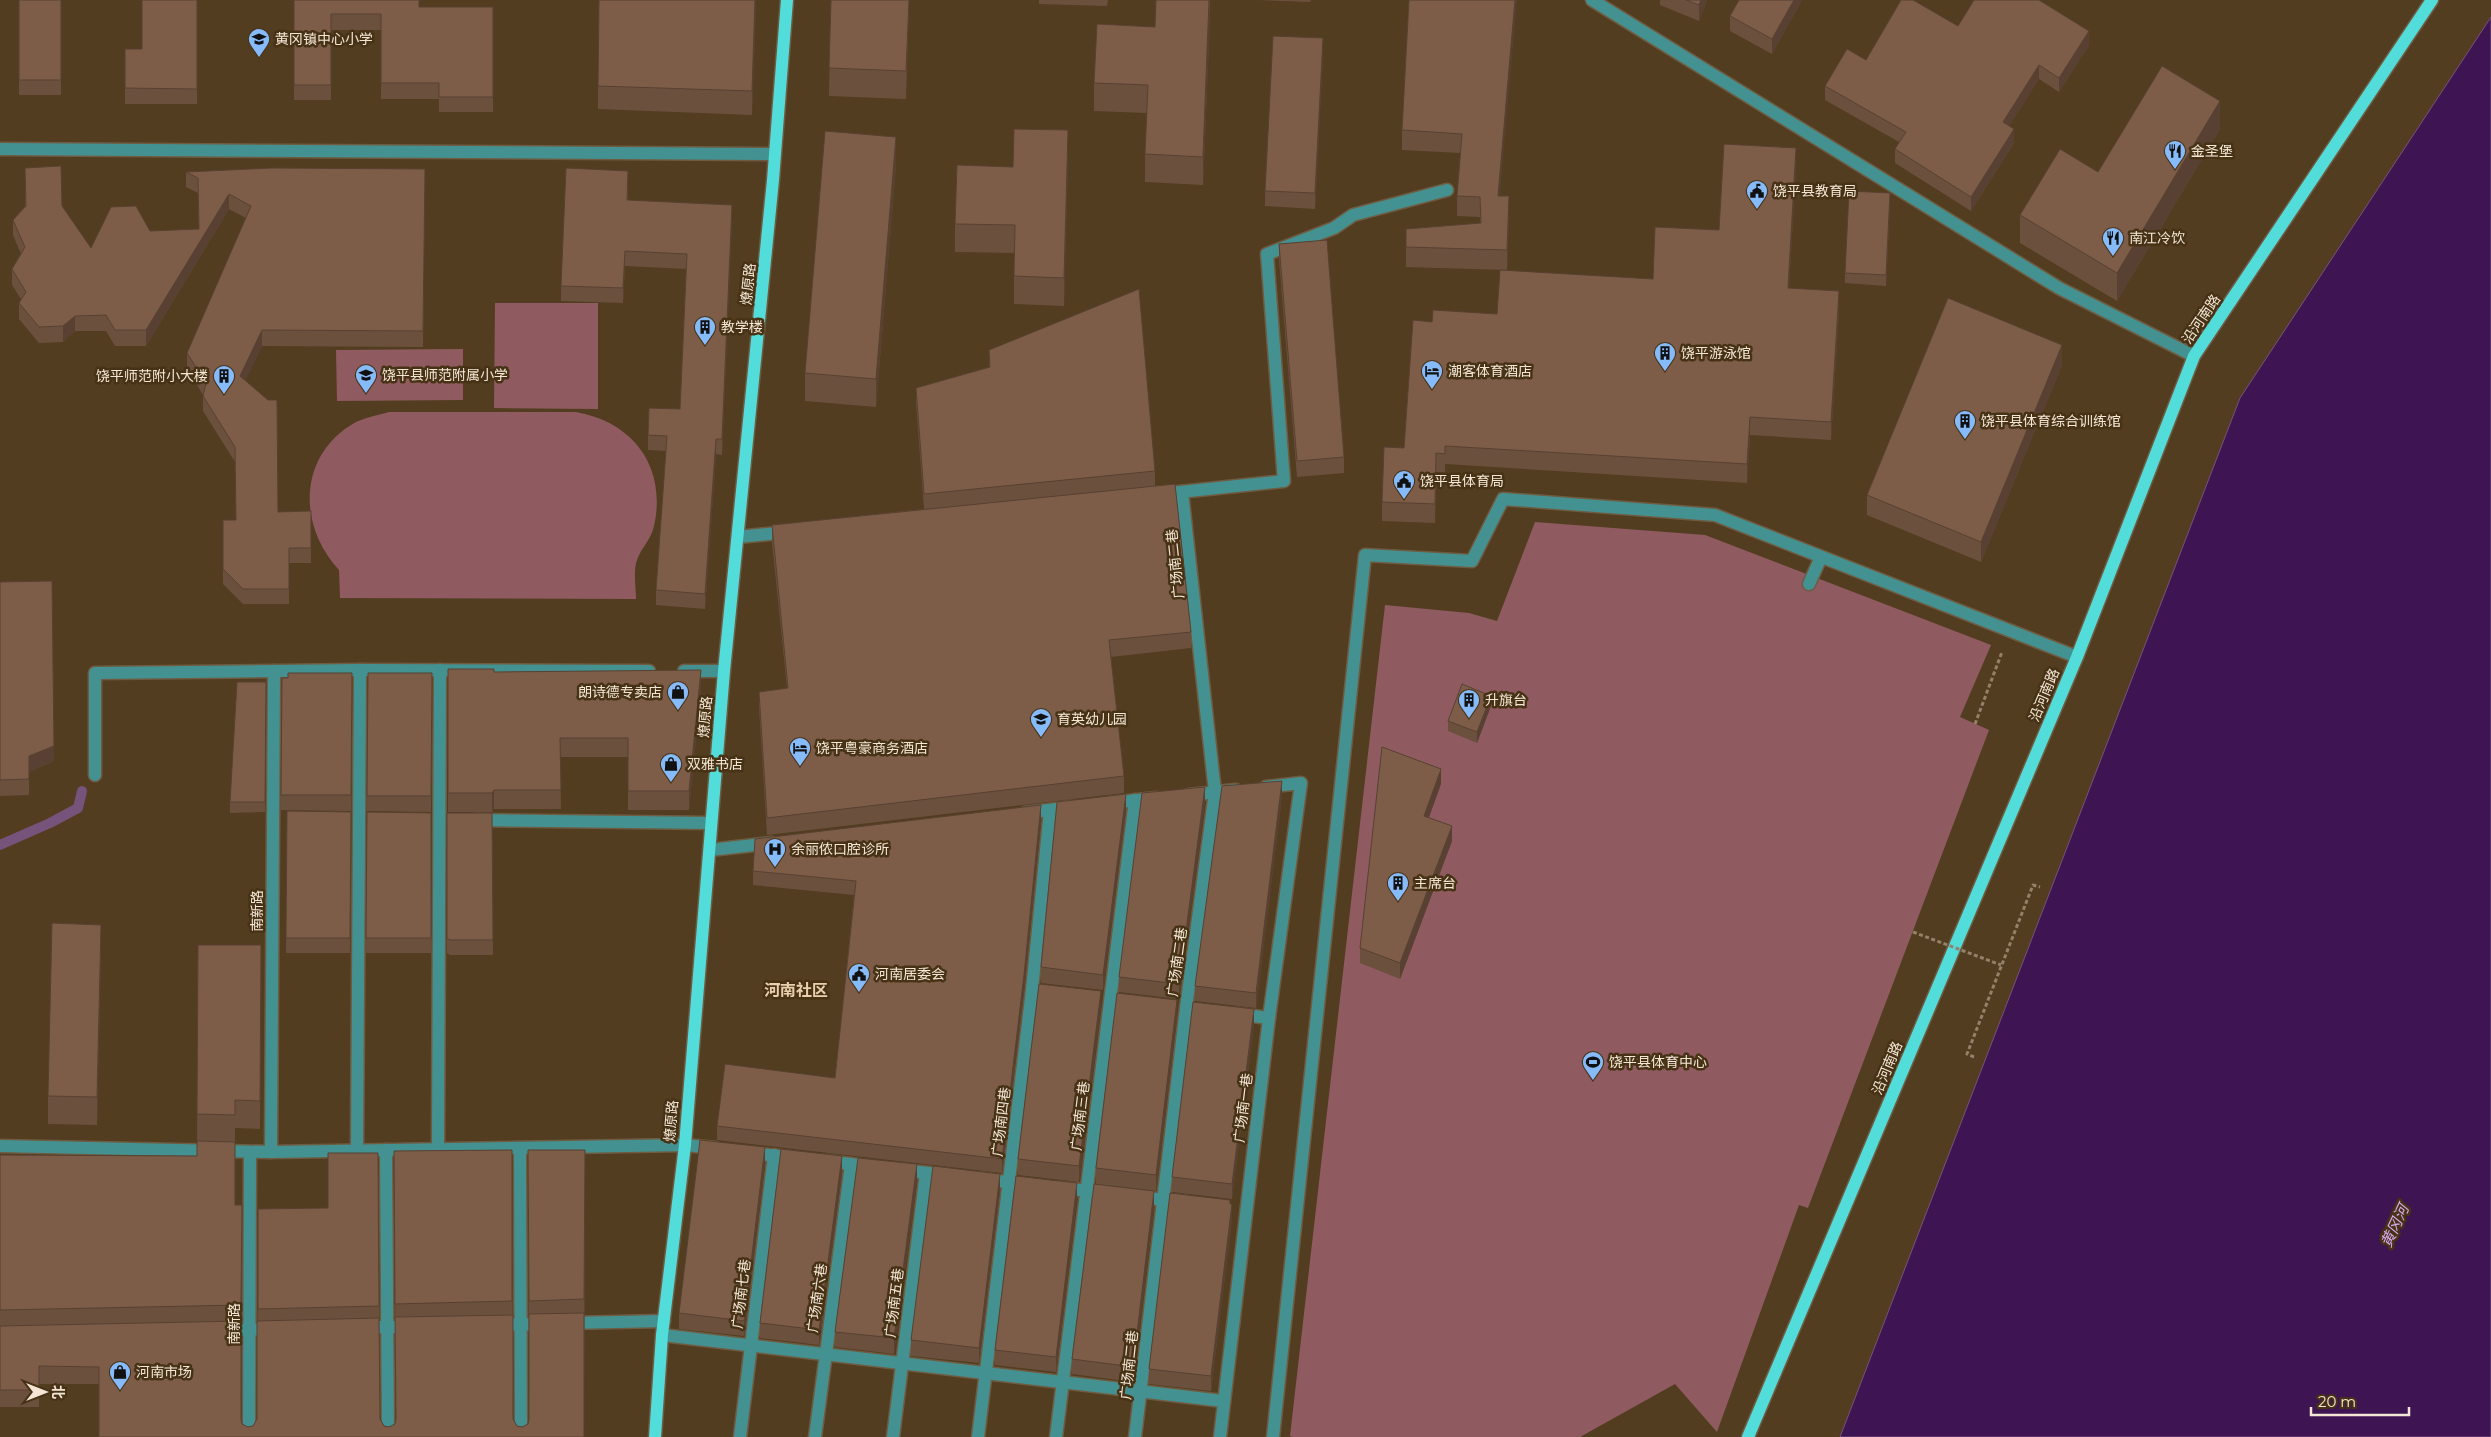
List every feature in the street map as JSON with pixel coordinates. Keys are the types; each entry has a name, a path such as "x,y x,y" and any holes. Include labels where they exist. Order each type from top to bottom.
{"main road":[{"name":"燎原路","path":"655,1437 662,1334 684,1145 724,671 787,0"},
{"name":"沿河南路","path":"1748,1437 2076,657 2194,356 2432,0"}],"street":[{"path":"1592,0 2059,288 2194,356"},
{"path":"0,149 774,154"},
{"path":"1152,494 1284,481 1267,254 1334,228 1353,215 1447,190"},
{"name":"广场南二巷","path":"1135,1437 1185,1008 1215,792 1182,492"},
{"path":"1273,1437 1365,554 1472,561 1503,499 1715,515 2076,657"},
{"path":"738,537 797,531"},
{"path":"1809,584 1821,556"},
{"path":"95,775 95,673 360,670 724,671"},
{"path":"357,1150 360,670"},
{"path":"438,1149 444,820 440,670"},
{"name":"南新路","path":"271,1152 277,819 274,671"},
{"name":"广场南一巷","path":"1215,792 1301,783 1242,1208 1220,1437"},
{"path":"1011,815 1215,792"},
{"name":"广场南三巷","path":"1056,1437 1135,800"},
{"name":"广场南四巷","path":"978,1437 1009,1182 1037,991 1050,810"},
{"path":"444,820 711,823"},
{"path":"710,850 788,841"},
{"path":"1223,1012 1269,1018"},
{"path":"0,1146 271,1152 684,1145 1200,1204"},
{"path":"520,1149 521,1437"},
{"path":"386,1150 388,1437"},
{"name":"南新路","path":"249,1437 250,1152"},
{"name":"广场南七巷","path":"740,1437 774,1155"},
{"name":"广场南六巷","path":"815,1437 851,1164"},
{"name":"广场南五巷","path":"893,1437 926,1173"},
{"path":"483,1325 664,1321"},
{"path":"348,1328 425,1326"},
{"path":"209,1330 288,1329"},
{"path":"662,1334 1223,1402"}],"path":[{"path":"1975,724 2010,630"},
{"path":"1974,1057 1967,1054 2001,965 2033,885 2040,888"},
{"path":"1913,932 2001,965"}],"shaded area":[{"path":"495,303 598,303 598,409 494,408"},
{"path":"463,349 463,400 337,401 336,350"},
{"path":"389,412 576,412 597,417 630,437 642,451 650,467 655,485 657,505 653,531 636,564 636,599 340,598 339,570 325,552 316,532 311,512 310,491 314,471 323,452 337,436 356,422"},
{"name":"饶平县体育中心","path":"1535,522 1705,535 1991,645 1960,717 1989,730 1808,1208 1799,1205 1717,1432 1675,1384 1580,1437 1293,1437 1290,1436 1385,605 1469,613 1497,621"}],"water":[{"name":"黄冈河","path":"2491,17 2491,1437 1840,1437 2240,398"}],"building":[{"path":"19,0 61,0 61,80 19,80"},
{"path":"142,0 197,0 197,89 125,88 125,49 142,49"},
{"path":"294,0 419,0 419,7 493,7 493,97 439,97 439,83 381,83 381,14 331,14 331,85 294,85"},
{"path":"599,0 755,0 752,91 598,86"},
{"path":"831,0 909,0 906,71 829,68"},
{"path":"1156,0 1209,0 1203,157 1145,154 1148,85 1094,83 1097,24 1155,27"},
{"path":"1409,0 1515,0 1498,196 1509,196 1507,250 1406,247 1406,229 1481,223 1480,197 1457,196 1462,134 1402,130"},
{"path":"1686,0 1701,0 1699,5"},
{"path":"1739,0 1794,0 1772,39 1730,16"},
{"path":"1901,0 1913,0 1958,26 1974,0 2039,0 2089,31 2059,78 2039,65 2003,122 2014,129 1971,197 1895,149 1906,132 1825,86 1847,49 1866,60"},
{"path":"1273,36 1323,38 1315,193 1265,191"},
{"path":"2162,66 2220,101 2117,273 2020,215 2060,149 2098,172"},
{"path":"1014,129 1068,130 1064,278 1014,276 1015,225 955,224 957,165 1013,167"},
{"path":"825,131 896,137 876,379 805,373"},
{"path":"1724,144 1796,148 1788,288 1839,291 1831,422 1750,417 1747,464 1445,446 1445,454 1436,453 1435,504 1382,502 1384,447 1404,448 1413,320 1432,322 1433,310 1497,314 1500,270 1653,279 1655,227 1719,230"},
{"path":"61,166 62,206 91,248 111,207 136,206 150,231 199,229 198,178 186,172 272,168 425,169 423,331 262,330 240,376 268,400 277,400 278,512 311,511 311,548 289,548 289,589 243,589 223,569 223,520 236,520 235,447 203,396 206,383 187,353 251,206 229,194 146,330 115,330 106,315 75,316 63,326 39,327 19,303 26,292 12,269 25,247 13,220 26,206 25,168"},
{"path":"566,168 628,171 627,200 732,205 722,439 716,439 705,594 656,590 667,436 648,435 649,408 680,409 687,254 625,251 623,288 561,286"},
{"path":"1849,191 1890,193 1886,275 1845,273"},
{"path":"1327,240 1344,457 1297,461 1279,244"},
{"path":"1139,289 1155,471 924,494 916,388 990,367 989,350"},
{"name":"饶平县体育综合训练馆","path":"1948,298 2062,345 1981,542 1867,495"},
{"path":"1175,484 1191,632 1109,640 1124,776 767,818 759,692 788,688 772,525"},
{"path":"52,581 54,746 29,756 29,779 0,780 0,582"},
{"path":"448,669 494,669 494,672 701,670 689,791 628,791 628,738 560,738 561,790 494,790 492,793 448,793"},
{"path":"288,673 352,673 351,795 281,795 282,678 288,678"},
{"path":"368,673 432,673 431,796 367,796"},
{"path":"237,682 266,682 265,802 230,802"},
{"name":"升旗台","path":"1462,684 1491,696 1477,732 1448,721"},
{"name":"主席台","path":"1382,747 1441,769 1424,816 1452,826 1400,963 1360,948"},
{"path":"1282,781 1256,993 1195,986 1222,786"},
{"path":"1205,787 1179,984 1119,977 1142,793"},
{"path":"1126,794 1103,975 1041,967 1057,802"},
{"path":"1041,805 1024,975 1002,1159 717,1126 725,1064 835,1078 856,881 753,871 755,839"},
{"path":"287,811 351,812 350,938 286,938"},
{"path":"367,812 431,813 431,938 366,938"},
{"path":"447,813 492,813 493,940 450,940 447,938"},
{"path":"52,923 101,925 97,1097 48,1096"},
{"path":"198,945 261,945 260,1101 235,1100 235,1115 197,1114"},
{"path":"1039,984 1101,991 1079,1166 1018,1159"},
{"path":"1117,993 1177,1000 1156,1175 1096,1168"},
{"path":"1193,1002 1254,1009 1232,1184 1172,1177"},
{"path":"700,1140 765,1147 744,1321 679,1313"},
{"path":"197,1141 235,1142 235,1205 242,1205 241,1305 0,1310 0,1155 197,1156"},
{"path":"781,1149 842,1156 819,1330 760,1323"},
{"path":"512,1150 512,1301 395,1304 394,1151"},
{"path":"528,1150 585,1150 584,1299 529,1301"},
{"path":"328,1153 378,1153 379,1306 258,1309 258,1209 328,1208"},
{"path":"858,1158 917,1164 894,1338 835,1332"},
{"path":"933,1166 1000,1174 979,1348 911,1340"},
{"path":"1016,1176 1077,1183 1056,1357 995,1350"},
{"path":"1094,1184 1154,1191 1133,1367 1072,1359"},
{"path":"1170,1193 1230,1200 1230,1204 1232,1204 1211,1376 1149,1369"},
{"path":"584,1313 584,1437 99,1437 99,1367 39,1366 39,1390 0,1390 0,1326 241,1321 241,1419 242,1424 248,1427 253,1426 257,1419 257,1321 379,1318 380,1419 384,1426 389,1427 395,1424 396,1419 395,1317 513,1315 513,1419 517,1426 522,1427 528,1424 529,1419 529,1314"}],"waterway":[{"path":"0,845 50,823 78,808 82,791"}],"place":[{"name":"黄冈镇中心小学","path":"259,58"},
{"name":"金圣堡","path":"2175,170"},
{"name":"饶平县教育局","path":"1757,210"},
{"name":"南江冷饮","path":"2113,257"},
{"name":"教学楼","path":"705,346"},
{"name":"饶平游泳馆","path":"1665,372"},
{"name":"潮客体育酒店","path":"1432,390"},
{"name":"饶平县师范附属小学","path":"366,394"},
{"name":"饶平师范附小大楼","path":"224,395"},
{"name":"饶平县体育综合训练馆","path":"1965,440"},
{"name":"饶平县体育局","path":"1404,500"},
{"name":"朗诗德专卖店","path":"678,711"},
{"name":"升旗台","path":"1469,719"},
{"name":"育英幼儿园","path":"1041,738"},
{"name":"饶平粤豪商务酒店","path":"800,767"},
{"name":"双雅书店","path":"671,783"},
{"name":"余丽侬口腔诊所","path":"775,868"},
{"name":"主席台","path":"1398,902"},
{"name":"河南居委会","path":"859,993"},
{"name":"饶平县体育中心","path":"1593,1081"},
{"name":"河南市场","path":"120,1391"}],"district":[{"name":"河南社区","path":"796,990"}]}
